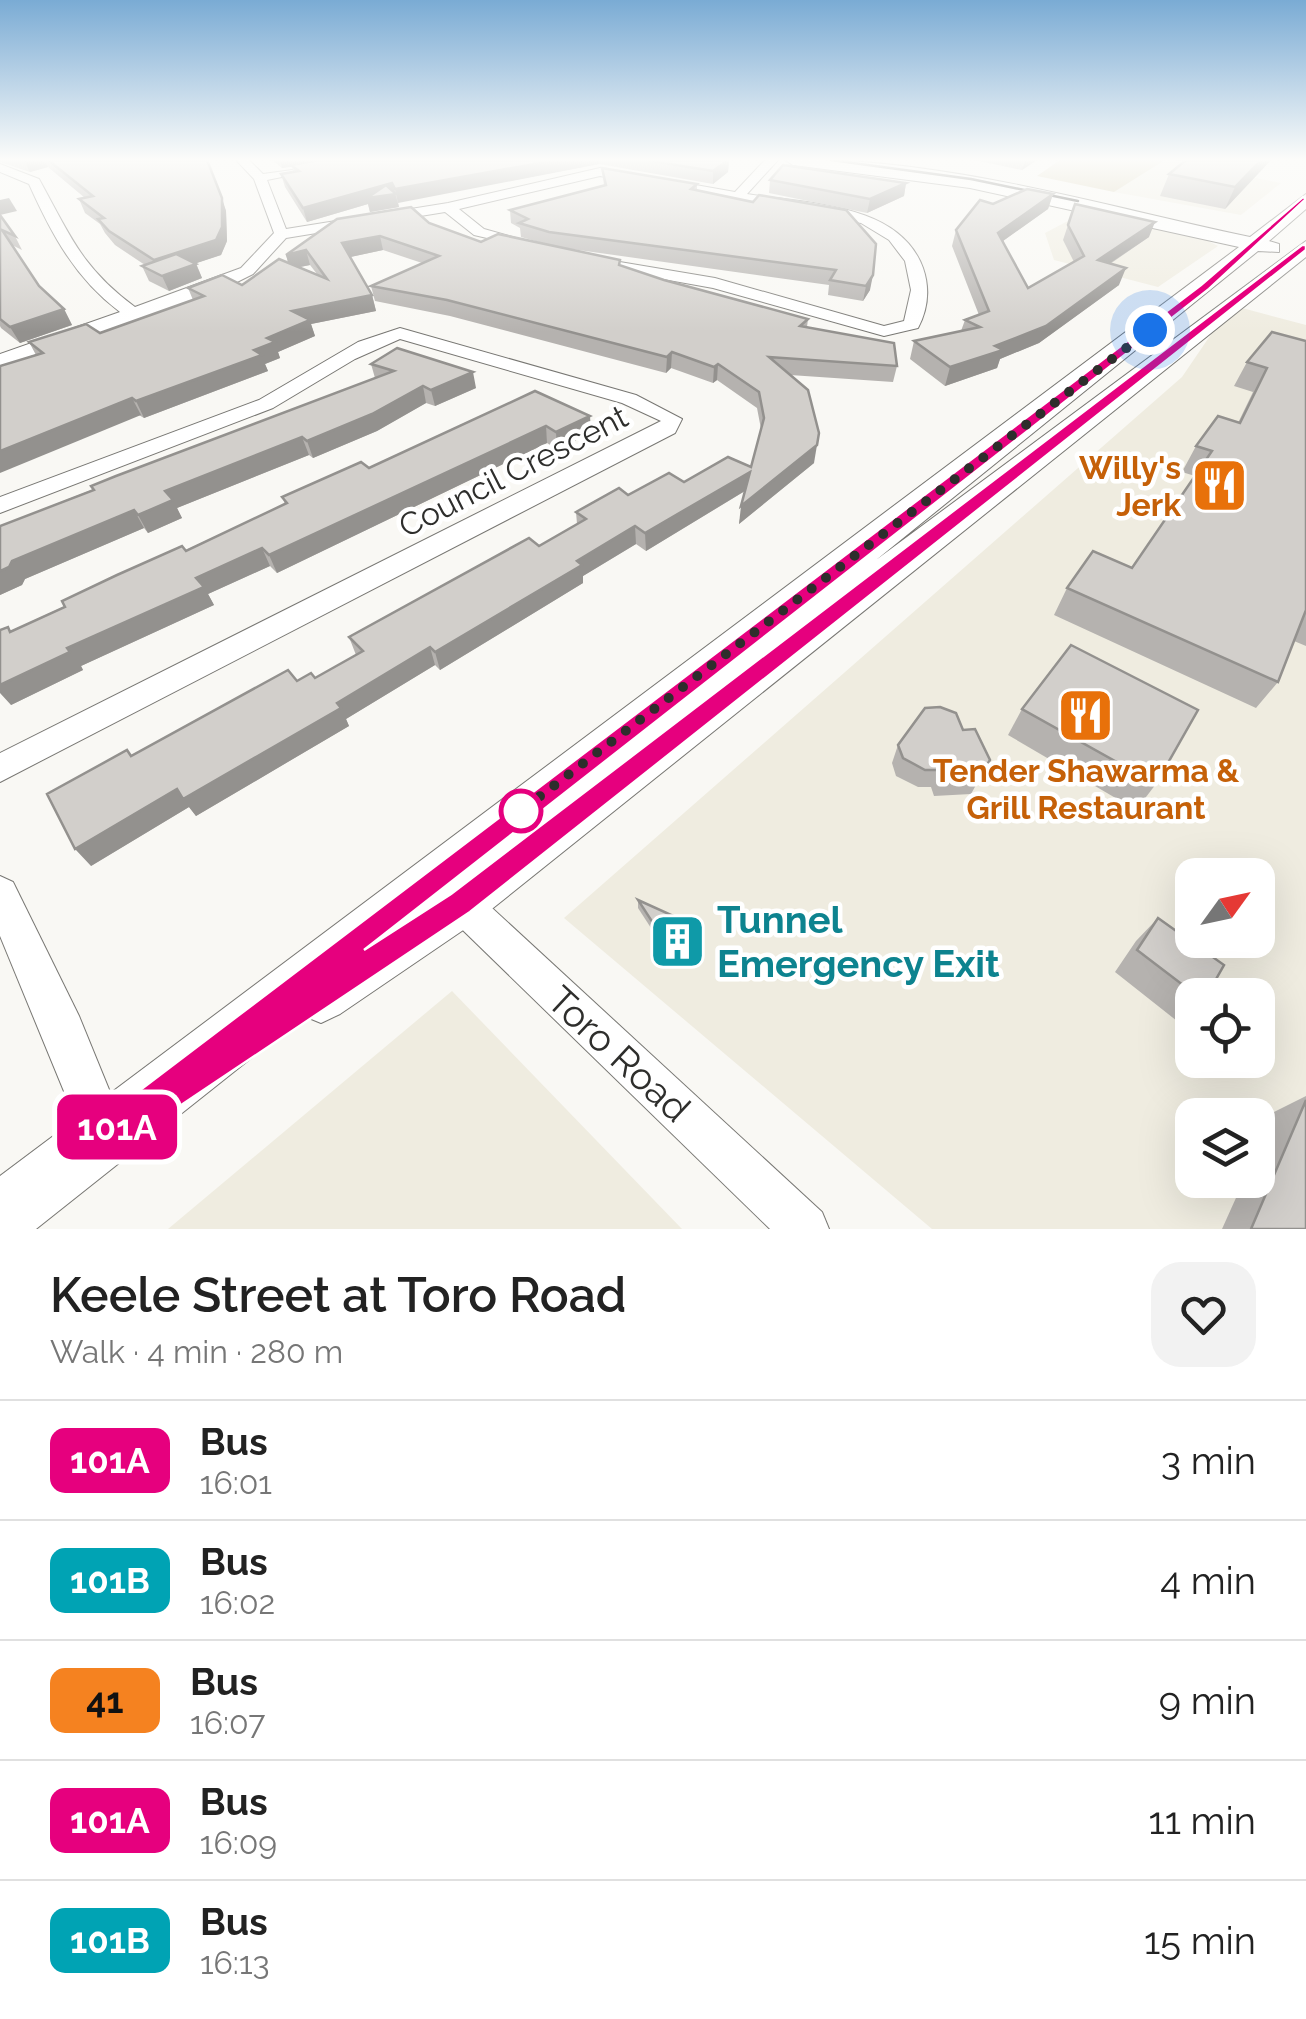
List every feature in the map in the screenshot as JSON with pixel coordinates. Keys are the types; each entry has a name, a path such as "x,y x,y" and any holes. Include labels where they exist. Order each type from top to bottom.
{"main road":[{"path":"1154,217 1261,237"},
{"path":"1183,217 1304,249"},
{"path":"446,891 1284,217"},
{"path":"0,1216 446,891 1304,249"}],"street":[{"path":"51,217 64,245 101,290 136,316"},
{"path":"275,217 281,234"},
{"path":"0,360 136,316 247,271 281,234 384,217"},
{"path":"461,217 479,232 548,251"},
{"path":"582,260 716,283 884,331 912,324 920,305 921,283 900,238 885,227 857,217"},
{"name":"Council Crescent","path":"0,506 58,480 266,404 299,389 372,340 400,333 629,398 672,419 668,429 0,768"},
{"name":"Toro Road","path":"446,891 805,1229"},
{"path":"0,894 64,1031 106,1136"}],"shaded area":[{"path":"1075,217 1109,217 1204,239 1218,246 1158,287 1054,260 1045,233"},
{"path":"1231,305 1306,325 1306,1229 932,1229 564,918 1182,377"},
{"path":"452,991 682,1229 168,1229 372,1058"}],"building":[{"path":"2,217 15,236 2,230 39,286 64,309 10,327 0,319"},
{"path":"222,217 222,227 216,240 154,260 109,231 98,219"},
{"path":"423,217 481,242 498,234 620,260 619,265 664,280 808,319 800,326 894,343 897,366 769,357 808,390 819,433 817,445 741,506 750,472 645,533 635,526 577,561 582,565 435,652 430,647 337,703 341,708 183,799 177,789 75,849 47,794 127,750 131,756 288,670 297,681 311,673 315,678 363,651 349,637 529,538 539,546 586,519 576,512 619,488 628,495 669,473 684,482 728,457 751,467 764,418 759,392 718,364 714,367 672,352 667,357 447,300 371,286 439,256 380,236 342,243 372,295 292,311 310,320 267,338 275,342 254,350 262,355 136,401 132,398 0,451 0,366 43,353 29,342 86,324 100,333 204,296 188,288 222,275 242,285 279,259 327,279 306,250 286,255 337,219"},
{"path":"525,217 852,217 876,244 873,275 866,286 830,280 836,270 549,232 519,223 528,219"},
{"path":"966,217 1020,217 998,233 1028,288 1084,256 1068,225 1071,217 1134,217 1155,222 1098,260 1126,268 1046,326 995,346 1003,350 950,367 914,341 980,327 965,320 989,311 956,230"},
{"path":"176,254 196,264 162,276 142,266"},
{"path":"1272,332 1306,341 1306,610 1278,682 1067,588 1093,551 1132,568 1212,451 1196,446 1218,416 1240,423 1267,368 1247,362"},
{"path":"397,348 473,372 431,390 423,386 372,414 307,441 302,437 165,491 173,500 138,515 134,510 12,561 0,571 0,526 94,490 91,486 116,476 394,371 371,364"},
{"path":"535,391 590,416 556,432 546,426 269,555 262,548 196,578 204,587 67,648 70,652 0,685 0,630 8,627 10,632 65,607 62,601 182,546 186,551 287,503 282,497 361,462 369,468"},
{"path":"1071,645 1198,710 1156,784 1022,709"},
{"path":"940,707 956,713 963,730 975,729 990,760 980,776 942,779 938,770 925,770 903,758 898,745 925,708"},
{"name":"Tunnel Emergency Exit","path":"638,900 678,918 702,939 686,957 664,940"},
{"path":"1158,918 1175,930 1175,958 1214,958 1224,965 1217,978 1175,979 1137,950"},
{"path":"1306,1100 1306,1229 1251,1229 1264,1198 1275,1198 1275,1173"}],"bus line":[{"name":"101A","path":"1284,217 1205,287 1068,394 458,860 106,1136 460,903 1306,247"}],"place":[{"name":"Willy's Jerk","path":"1220,485"},
{"name":"Tender Shawarma & Grill Restaurant","path":"1086,716"},
{"name":"Tunnel Emergency Exit","path":"678,941"}],"route":[{"path":"521,811 509,820 1150,330"}]}
